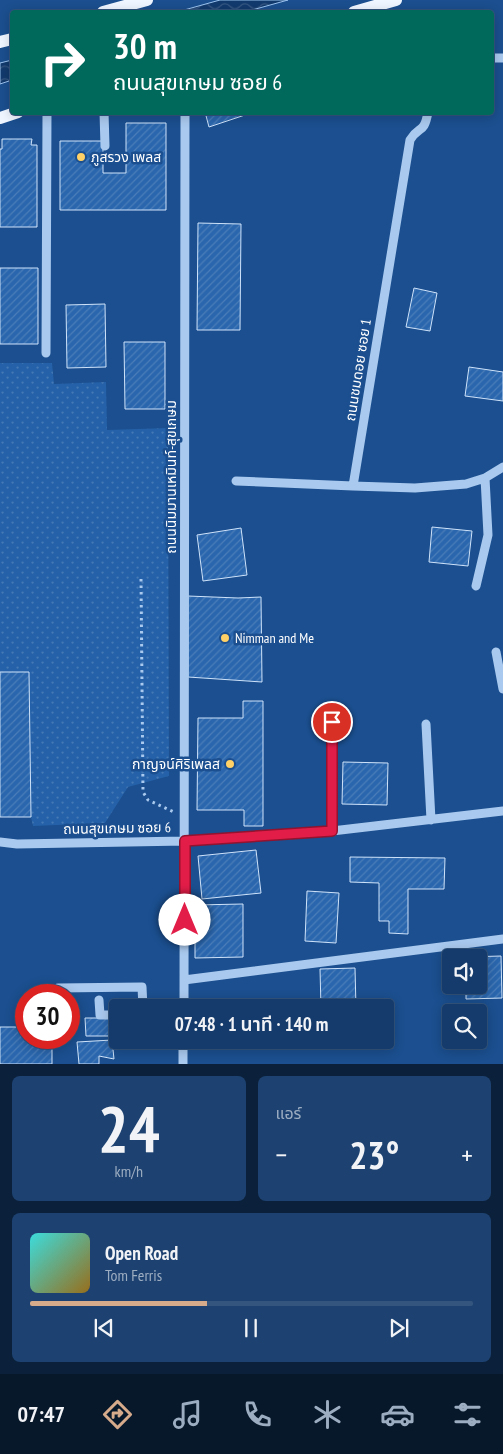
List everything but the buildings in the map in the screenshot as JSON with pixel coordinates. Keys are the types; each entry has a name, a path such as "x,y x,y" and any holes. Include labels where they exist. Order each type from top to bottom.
{"main road":[{"path":"110,10 146,0"},
{"path":"361,10 396,0"}],"street":[{"path":"46,353 47,115"},
{"path":"104,115 105,146"},
{"name":"ถนนนิมมานเหมินท์-สุขเกษม","path":"184,999 185,115"},
{"name":"ถนนชมดอย ซอย 1","path":"353,486 410,140 414,133 426,124 428,115"},
{"path":"236,480 415,488 466,484 484,478 503,467"},
{"path":"476,586 488,535 484,478"},
{"path":"496,652 503,690"},
{"path":"332,722 332,831"},
{"path":"426,724 431,820"},
{"name":"ถนนสุขเกษม ซอย 6","path":"0,842 16,844 185,841 332,831 503,812"},
{"path":"184,980 503,939"},
{"path":"80,988 142,987 143,999"},
{"path":"99,1000 100,1015 109,1015"},
{"path":"183,1049 183,1064"}],"path":[{"path":"141,579 143,792 148,800 185,817"}],"shaded area":[{"path":"0,363 52,363 54,384 106,382 107,430 168,428 169,776 128,787 105,823 33,826 31,817 29,672 0,672"}],"water":[{"path":"220,0 288,0 252,10 184,10"},
{"path":"10,60 10,81 0,84 0,63"}],"place":[{"name":"ภูสรวง เพลส","path":"81,157"},
{"name":"Nimman and Me","path":"225,638"},
{"name":"กาญจน์ศิริเพลส","path":"230,764"}],"route":[{"path":"185,920 185,841 332,831 332,722"}]}
